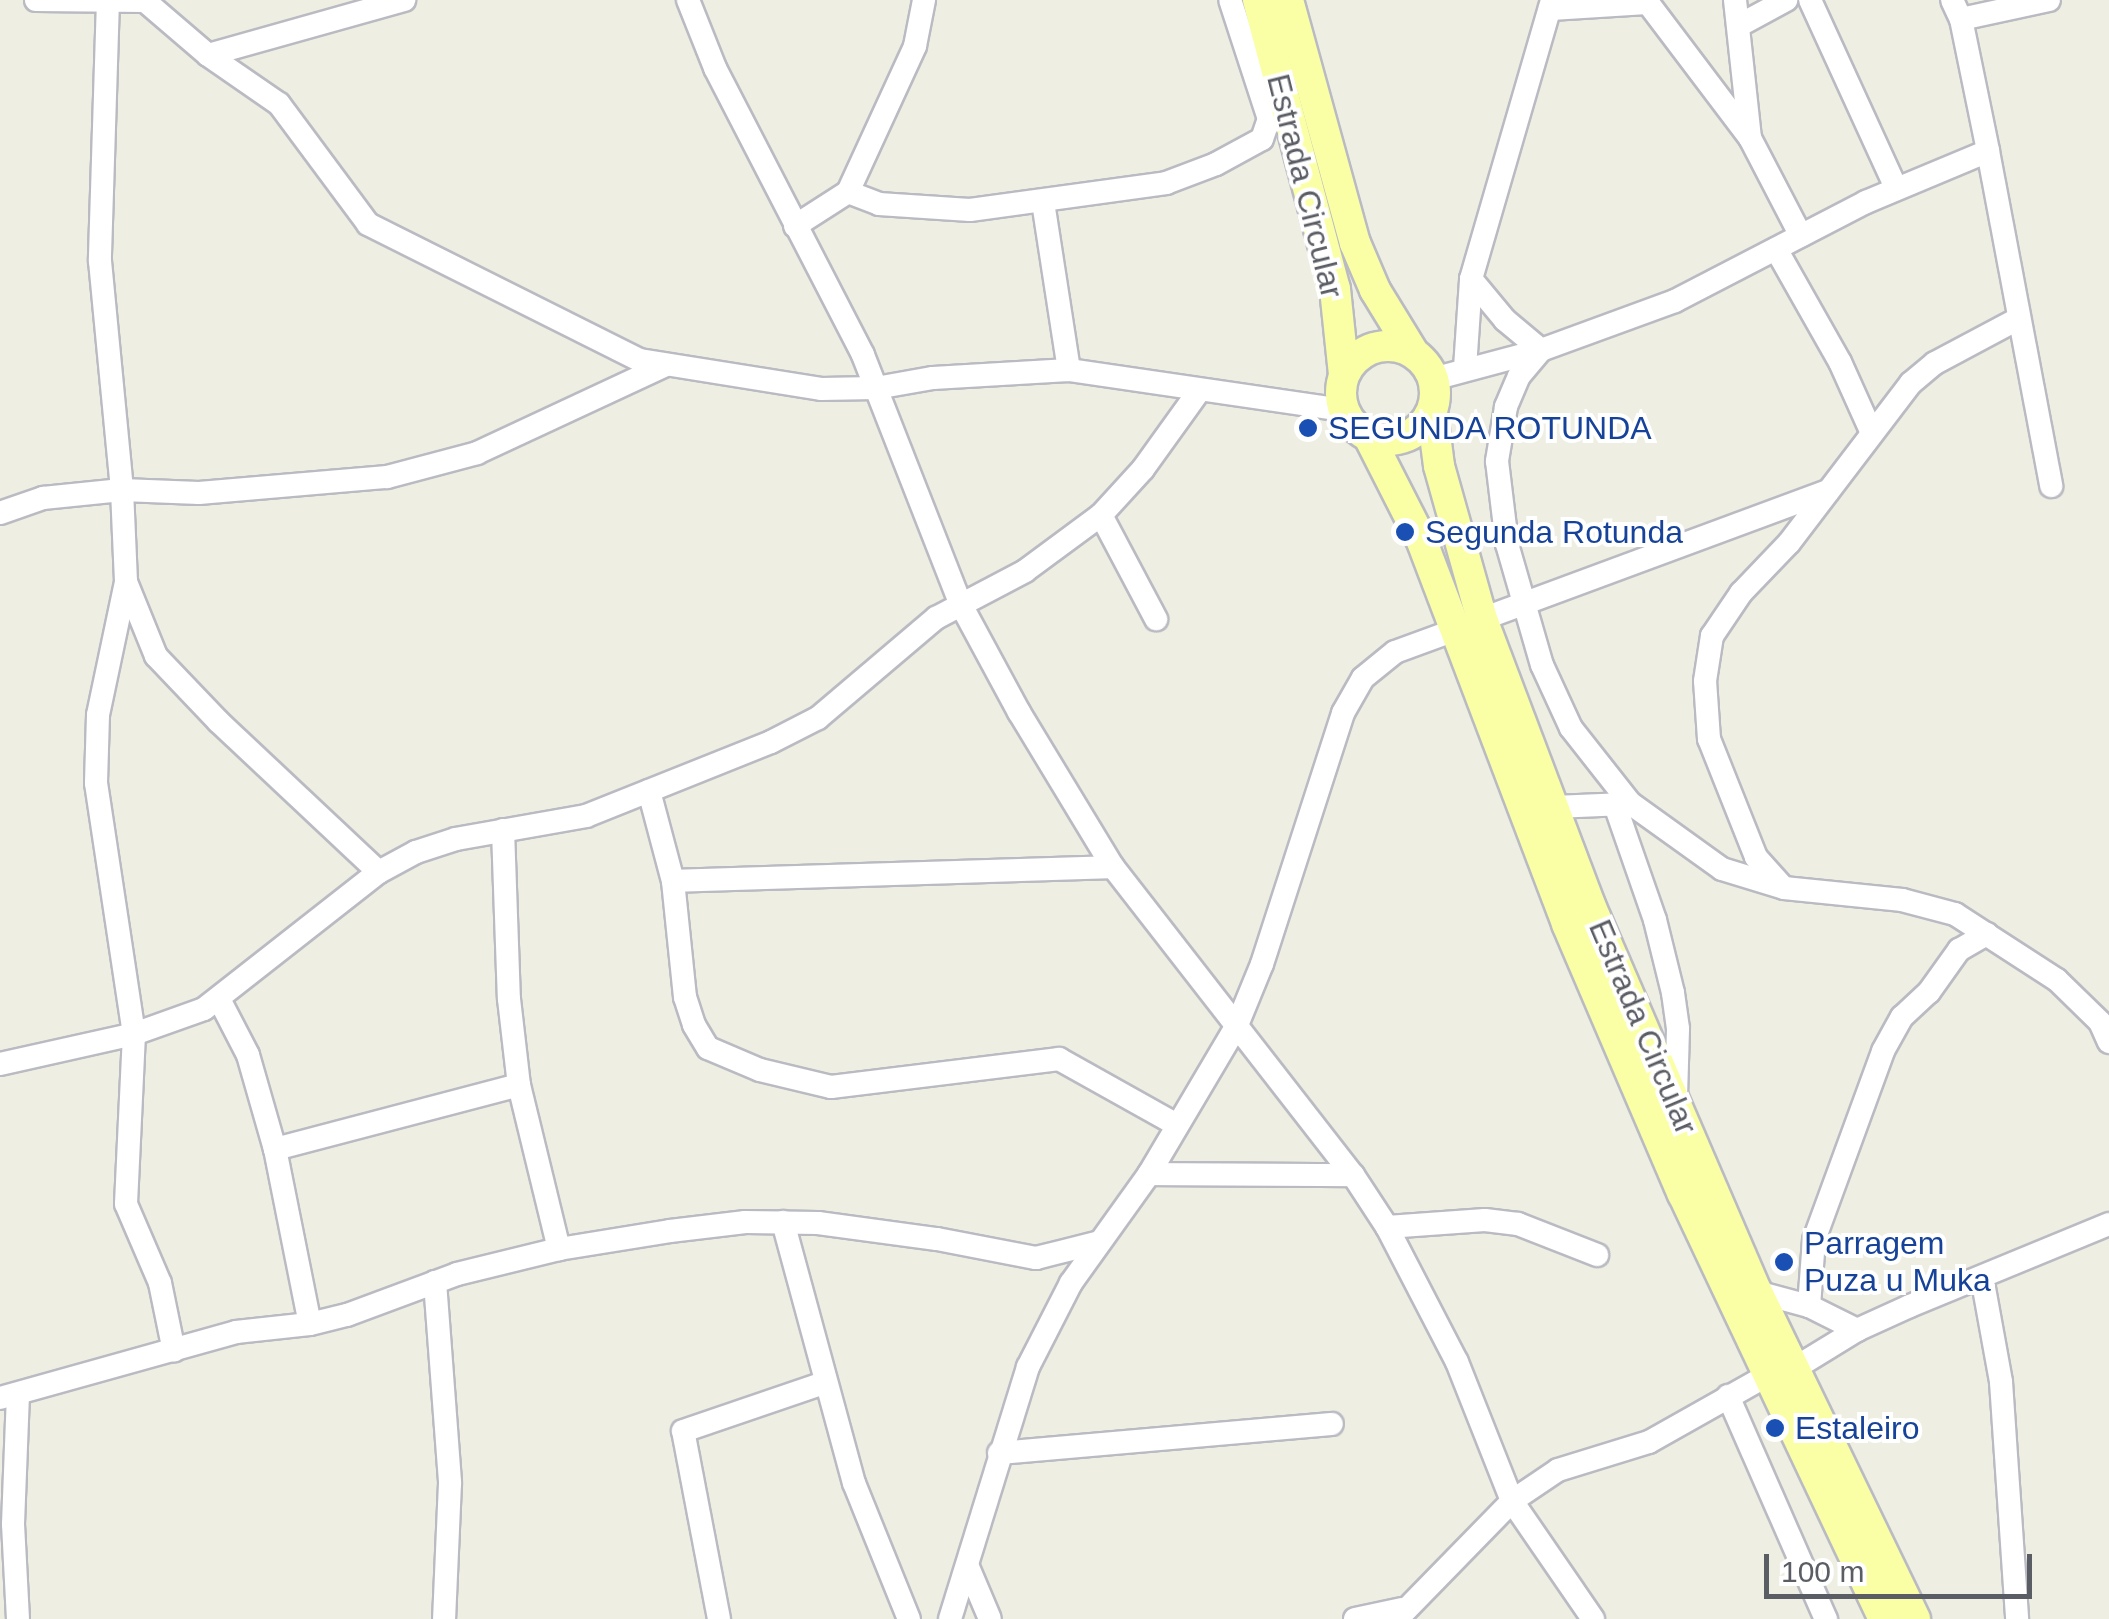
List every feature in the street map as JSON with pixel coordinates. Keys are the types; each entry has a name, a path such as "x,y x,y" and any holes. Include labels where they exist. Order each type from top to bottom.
{"main road":[{"name":"Estrada Circular","path":"1258,0 1335,289 1344,374"},
{"name":"Estrada Circular","path":"1288,0 1355,243 1375,290 1414,352"},
{"path":"1382,345 1414,352 1433,379 1432,412 1405,438 1387,441 1369,437 1354,426 1344,410 1344,374 1366,350 1382,345"},
{"name":"Estrada Circular","path":"1432,412 1468,624 1567,924 1780,1372 1884,1619"},
{"name":"Estrada Circular","path":"1369,437 1468,624 1553,807 1757,1292 1780,1372 1915,1619"}],"street":[{"path":"36,0 144,1 208,55 279,104 368,224 640,360 821,388 876,388 933,378 1069,370 1344,410"},
{"path":"208,55 404,0"},
{"path":"688,0 715,68 849,325 960,603 1112,866 1353,1175 1387,1227 1457,1362 1512,1501 1593,1619"},
{"path":"796,226 848,192 915,46 924,0"},
{"path":"848,192 880,204 922,210 1042,202 1166,182 1216,164 1262,139 1270,119 1230,0"},
{"path":"1735,0 1750,138"},
{"path":"1738,26 1786,0"},
{"path":"1810,0 1896,188"},
{"path":"2050,0 1956,10 1988,151 2016,320 2051,486"},
{"path":"108,1 100,261 122,490 126,582 98,715 96,783 134,1034 126,1204 160,1283 174,1351"},
{"path":"1466,368 1471,279 1551,5 1648,4 1750,138 1801,236"},
{"path":"1433,379 1541,350 1675,301 1896,188 1988,151"},
{"path":"1042,202 1069,370"},
{"path":"1776,249 1840,362 1871,431"},
{"path":"1471,279 1505,320 1541,350"},
{"path":"1784,888 1756,857 1709,739 1705,681 1712,636 1740,594 1789,544 1871,431 1911,384 1936,363 2016,320"},
{"path":"1541,350 1519,376 1506,407 1497,461 1507,544 1542,665 1571,728 1622,804 1673,994 1678,1028 1676,1104"},
{"path":"0,513 43,498 122,490 199,492 387,477 476,453 666,366"},
{"path":"0,1064 134,1034 219,999 380,872 456,838 586,816 818,718 936,618 1025,571 1101,515 1143,469 1198,391"},
{"path":"950,1619 1028,1367 1071,1283 1149,1174 1237,1025 1262,964 1342,714 1364,678 1394,652 1828,490"},
{"path":"1101,515 1156,620"},
{"path":"126,582 156,656 219,722 380,872"},
{"path":"649,791 673,881 685,997 701,1040 724,1057 830,1087 1059,1059 1177,1124"},
{"path":"1553,807 1622,804 1722,869 1784,888 1902,900 1955,914 2057,980 2106,1028"},
{"path":"503,830 509,999 520,1085 559,1249"},
{"path":"673,881 1112,866"},
{"path":"1809,1306 1814,1240 1883,1051 1902,1018 1929,992 1959,950 1988,934"},
{"path":"219,999 248,1055 275,1149 310,1324"},
{"path":"275,1149 520,1085"},
{"path":"1149,1174 1353,1175"},
{"path":"1387,1227 1485,1220 1518,1224 1596,1255"},
{"path":"783,1222 854,1483 909,1619"},
{"path":"18,1619 9,1396 236,1332 310,1324 435,1282 559,1249 697,1227 818,1223 937,1239 1036,1258 1096,1244"},
{"path":"795,1256 818,1223"},
{"path":"1356,1619 1399,1614 1512,1501 1558,1470 1649,1442 1856,1330 2109,1224"},
{"path":"1036,1258 1071,1283"},
{"path":"1982,1277 2002,1382 2017,1619"},
{"path":"435,1282 450,1483 444,1619"},
{"path":"1757,1292 1809,1306 1856,1330"},
{"path":"719,1619 682,1431 824,1383"},
{"path":"1728,1396 1826,1619"},
{"path":"999,1453 1332,1424"},
{"path":"968,1567 990,1619"}],"place":[{"name":"SEGUNDA ROTUNDA","path":"1308,428"},
{"name":"Segunda Rotunda","path":"1405,532"},
{"name":"Parragem Puza u Muka","path":"1784,1262"},
{"name":"Estaleiro","path":"1775,1428"}]}
